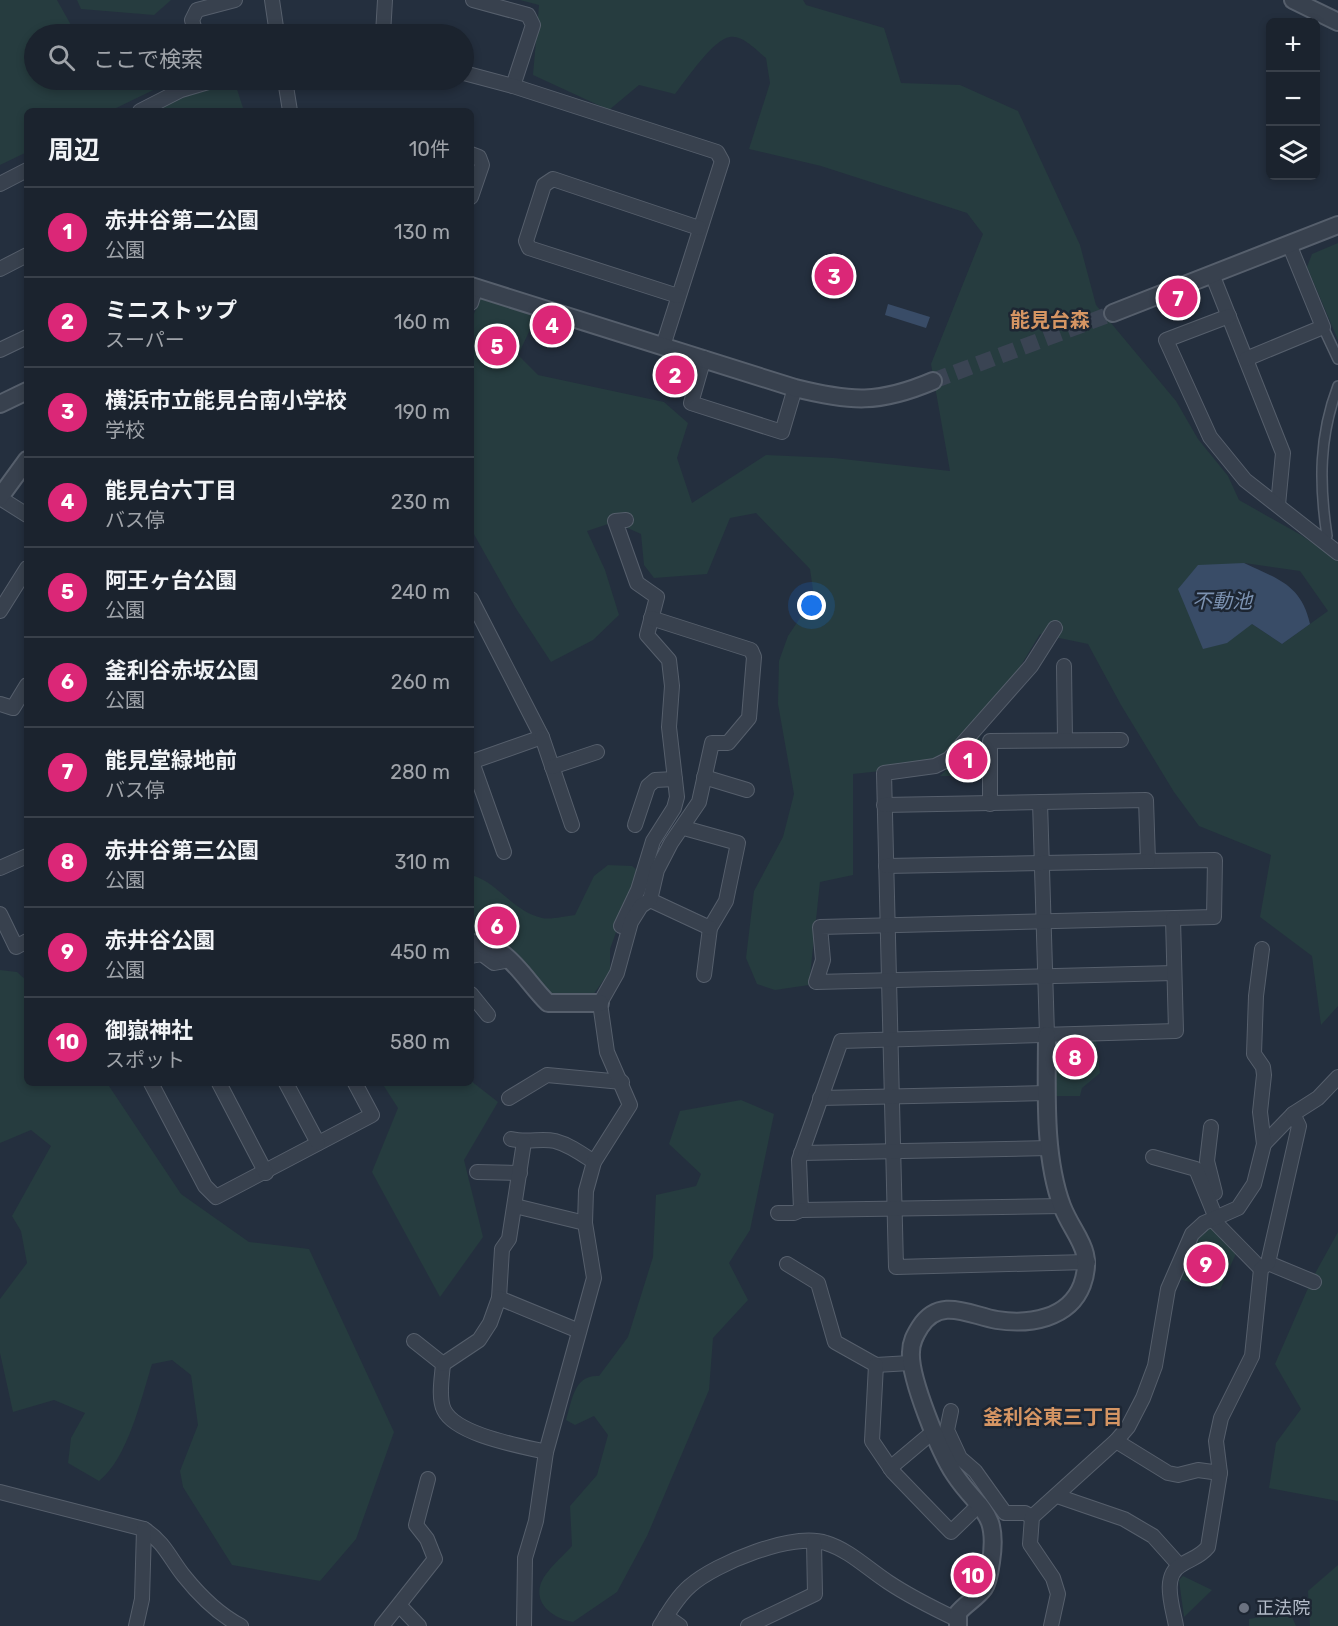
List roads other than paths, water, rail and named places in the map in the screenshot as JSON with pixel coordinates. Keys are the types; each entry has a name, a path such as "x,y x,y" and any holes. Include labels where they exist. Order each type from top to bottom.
{"street":[{"path":"193,24 192,20 197,10 235,0"},
{"path":"272,0 276,24"},
{"path":"384,24 385,0"},
{"path":"473,0 528,15 534,25 513,86"},
{"path":"1293,0 1338,22"},
{"path":"474,76 513,86 717,152 722,161 663,346"},
{"path":"146,108 181,90"},
{"path":"287,90 290,108"},
{"path":"474,155 479,157 482,165 474,188"},
{"path":"0,184 24,172"},
{"path":"678,296 529,248 526,242 544,185 553,179 699,228"},
{"path":"1113,313 1338,225"},
{"path":"1289,244 1338,359"},
{"path":"0,269 24,257"},
{"path":"1212,274 1282,453 1278,505"},
{"path":"474,292 839,399 881,399 907,392 933,381"},
{"path":"1228,316 1166,340 1210,437 1245,480 1325,539 1338,553"},
{"path":"1246,358 1323,327"},
{"path":"0,350 24,338"},
{"path":"704,358 691,403 782,432 795,388"},
{"path":"1325,539 1321,463 1324,434 1338,386"},
{"path":"0,404 24,392"},
{"path":"24,464 0,498 24,513"},
{"path":"617,973 615,956 619,934 638,890 653,841 674,808 677,796 669,727 672,686 669,660 647,635 657,597 638,584 615,521 627,520"},
{"path":"1325,539 1338,534"},
{"path":"0,611 24,573"},
{"path":"524,1626 525,1558 536,1521 546,1452 567,1374 573,1363 579,1331 594,1278 585,1223 586,1191 594,1162 630,1105 622,1082 607,1052 600,1003 617,973 631,922 641,906 650,900 657,870 671,843 684,828 699,802 712,743 728,743 749,718 754,657 751,650 651,618"},
{"path":"476,622 542,737 572,825"},
{"path":"1055,628 1031,666 949,759 935,766 884,773 896,1267 1088,1262"},
{"path":"1064,666 1065,740"},
{"path":"0,704 13,708 24,690"},
{"path":"474,761 542,737"},
{"path":"990,804 990,741 1121,740"},
{"path":"552,767 597,752"},
{"path":"474,768 504,852"},
{"path":"704,777 747,790"},
{"path":"635,825 648,786 655,780 675,779"},
{"path":"884,805 1146,801 1148,861"},
{"path":"680,1626 663,1621 689,1586 731,1562 773,1546 824,1542 842,1550 888,1582 957,1622 961,1609 984,1587 990,1566 993,1533 988,1515 955,1475 934,1431 910,1363 914,1336 935,1311 965,1310 1001,1321 1051,1317 1074,1301 1082,1286 1088,1262 1083,1245 1062,1206 1050,1148 1040,802"},
{"path":"684,828 738,843 726,901 710,928 704,975"},
{"path":"0,868 24,857"},
{"path":"886,866 1215,860 1214,917 820,927 823,960 816,982 1174,973"},
{"path":"650,900 710,928"},
{"path":"0,914 16,946 24,942"},
{"path":"801,1210 801,1153 841,1041 1176,1031 1173,919"},
{"path":"474,943 484,943 497,949 510,960 548,1003 600,1003"},
{"path":"1051,1626 1058,1594 1053,1578 1030,1544 1032,1517 1116,1441 1128,1427 1143,1398 1155,1366 1162,1335 1162,1309 1174,1271 1192,1234 1204,1223 1238,1208 1254,1184 1264,1144 1260,1112 1264,1075 1263,1067 1254,1054 1256,996 1263,949"},
{"path":"474,955 482,954 494,963 510,960"},
{"path":"474,998 488,1015"},
{"path":"508,1098 547,1075 622,1082"},
{"path":"1264,1144 1293,1114 1318,1098 1338,1077"},
{"path":"154,1086 205,1186 216,1197 266,1173 372,1115 357,1086"},
{"path":"221,1086 266,1173"},
{"path":"288,1086 318,1143"},
{"path":"820,1098 1047,1093"},
{"path":"1176,1626 1169,1584 1171,1573 1179,1565 1200,1556 1208,1547 1220,1473 1216,1441 1221,1418 1252,1356 1264,1266 1299,1126 1293,1114"},
{"path":"1211,1127 1208,1161 1217,1218"},
{"path":"442,1364 479,1340 490,1323 499,1298 502,1249 509,1239 520,1173 517,1141 553,1140 573,1147 594,1162"},
{"path":"801,1153 1050,1148"},
{"path":"1153,1157 1196,1169 1217,1218 1264,1266 1314,1282"},
{"path":"477,1172 520,1173"},
{"path":"514,1206 585,1223"},
{"path":"778,1214 794,1214 801,1210 1062,1206"},
{"path":"787,1264 818,1282 835,1342 876,1365 910,1363"},
{"path":"499,1298 579,1331"},
{"path":"414,1341 442,1364 443,1408 449,1419 486,1437 546,1452"},
{"path":"876,1365 872,1441 890,1468 951,1532 980,1504"},
{"path":"951,1411 947,1430 960,1458 975,1471 1005,1513 1025,1513 1032,1517"},
{"path":"890,1468 934,1431"},
{"path":"1116,1441 1168,1473 1178,1475 1198,1470 1220,1473"},
{"path":"382,1626 435,1559 427,1539 416,1525 428,1479"},
{"path":"0,1492 144,1529 159,1539 183,1574 205,1600 241,1626"},
{"path":"1057,1496 1124,1519 1153,1536 1179,1565"},
{"path":"136,1626 142,1599 144,1529"},
{"path":"748,1626 815,1594 814,1542"},
{"path":"400,1606 419,1626"}],"water":[{"path":"888,304 930,317 926,328 885,315"},
{"name":"不動池","path":"1244,563 1286,584 1294,591 1301,600 1310,624 1282,644 1252,624 1227,643 1203,649 1178,589 1198,565"}],"tunnel":[{"path":"933,381 1113,313"}],"place":[{"name":"横浜市立能見台南小学校","path":"834,276"},
{"name":"能見堂緑地前","path":"1178,298"},
{"name":"能見台六丁目","path":"552,325"},
{"name":"阿王ヶ台公園","path":"497,346"},
{"name":"ミニストップ","path":"675,375"},
{"name":"赤井谷第二公園","path":"968,760"},
{"name":"釜利谷赤坂公園","path":"497,926"},
{"name":"赤井谷第三公園","path":"1075,1057"},
{"name":"赤井谷公園","path":"1206,1264"},
{"name":"御嶽神社","path":"973,1575"},
{"name":"正法院","path":"1244,1608"}],"district":[{"name":"能見台森","path":"1050,320"},
{"name":"釜利谷東三丁目","path":"1053,1417"}]}
